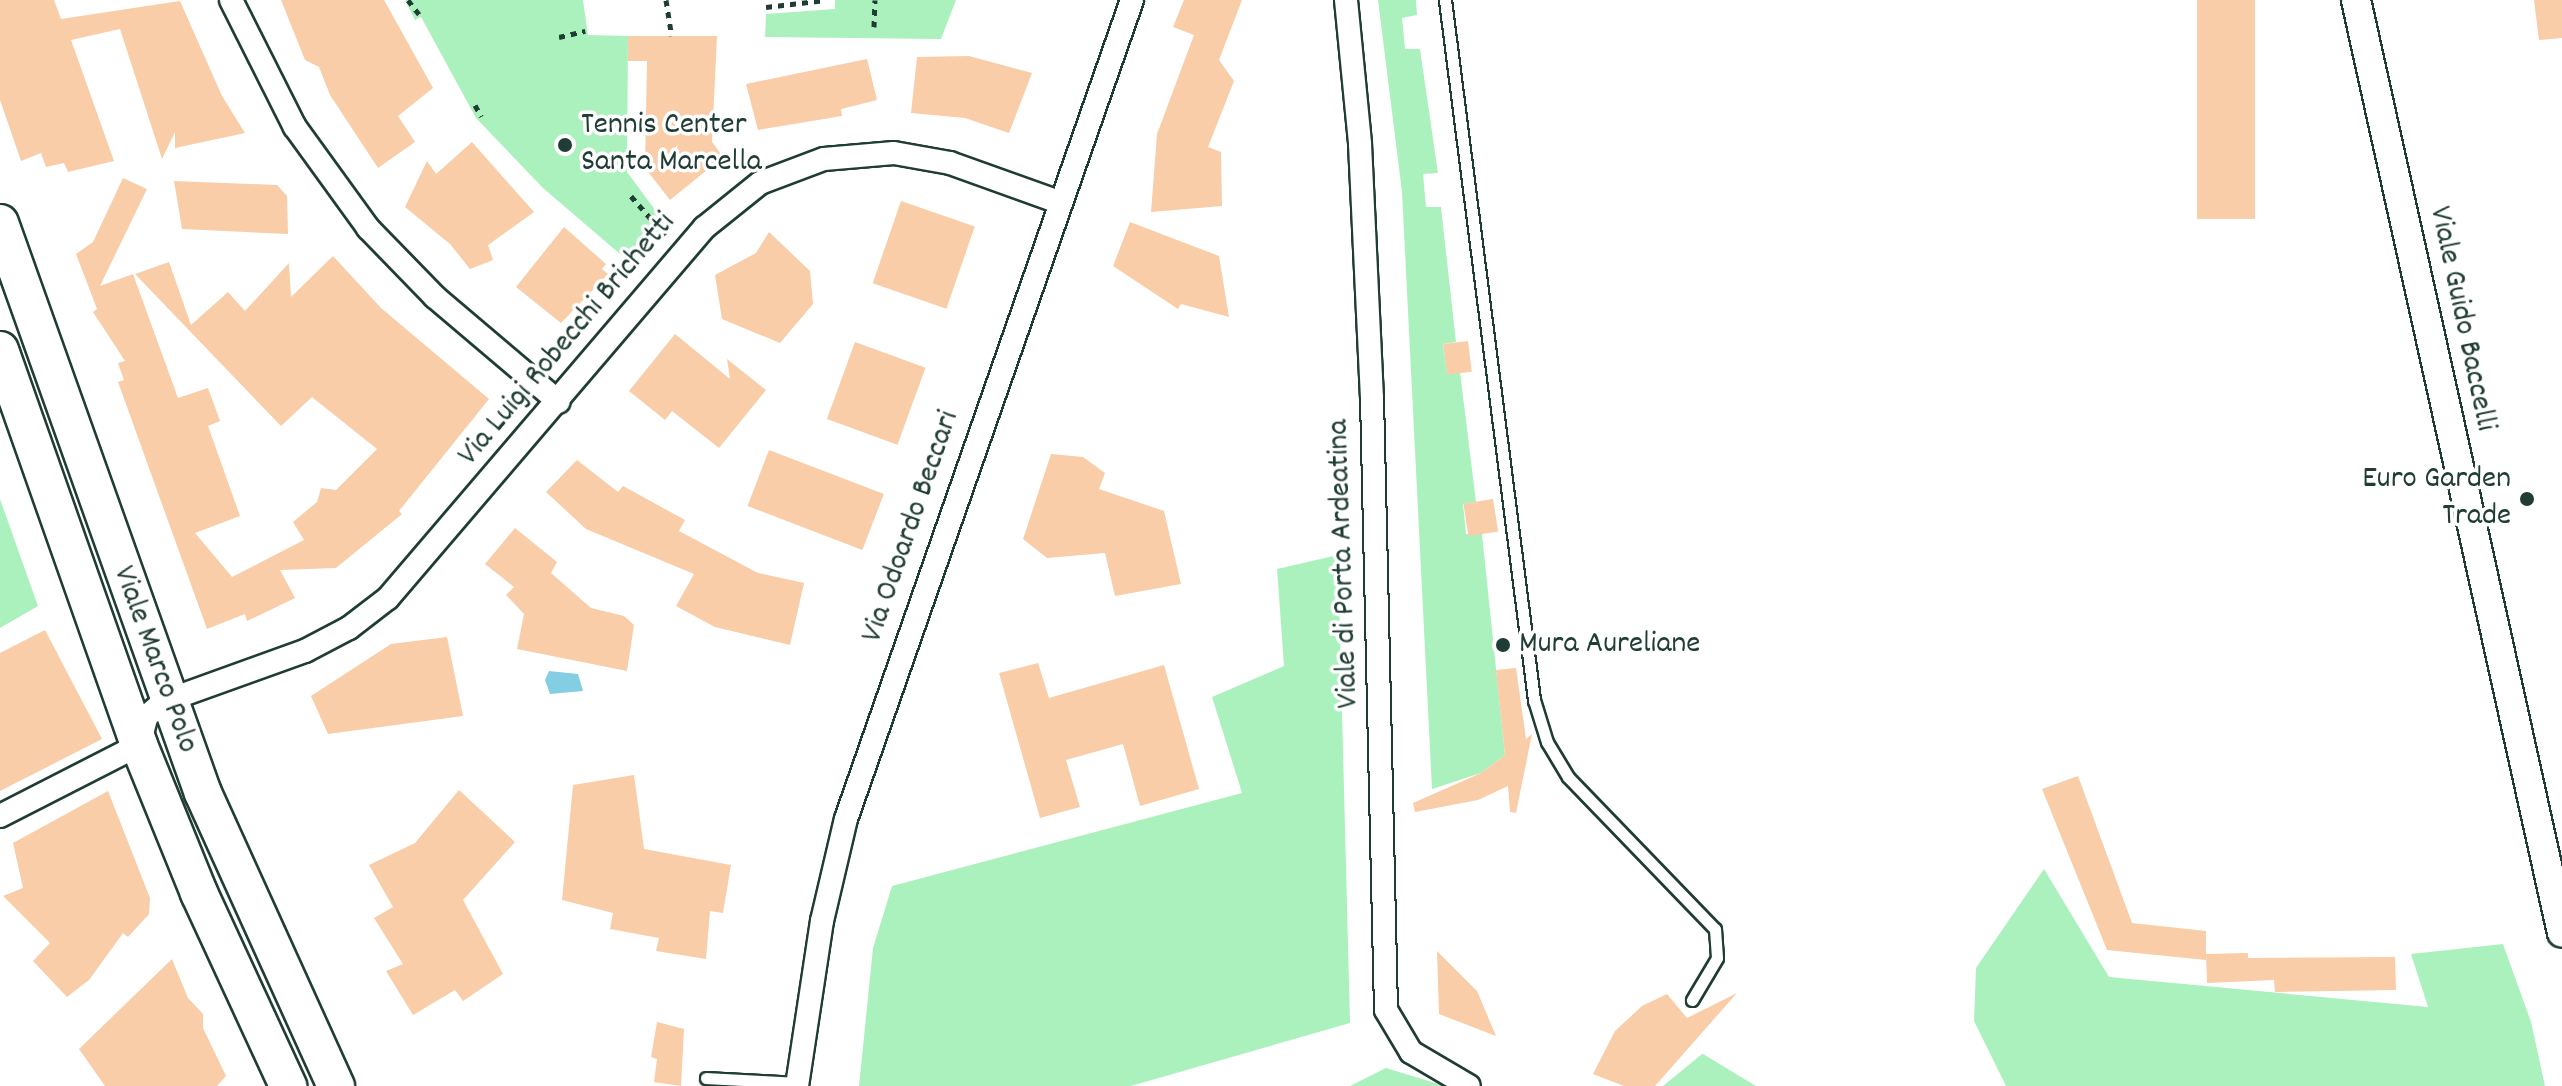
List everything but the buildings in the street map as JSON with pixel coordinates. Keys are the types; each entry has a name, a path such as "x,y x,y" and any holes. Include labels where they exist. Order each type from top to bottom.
{"main road":[{"name":"Viale Marco Polo","path":"0,223 168,699 241,885 336,1086"},
{"name":"Viale Marco Polo","path":"0,350 139,745 267,1044 288,1086"}],"street":[{"path":"231,0 295,127 368,228 435,297 559,402"},
{"name":"Via Odoardo Beccari","path":"798,1085 822,921 846,819 1132,0"},
{"name":"Viale di Porta Ardeatina","path":"1346,0 1359,132 1372,398 1386,1010 1411,1052 1469,1086"},
{"name":"Viale Guido Baccelli","path":"2356,0 2562,933"},
{"name":"Via Luigi Robecchi Brichetti","path":"168,699 305,651 367,615 412,574 718,214 760,183 808,164 857,154 931,158 1059,202"},
{"path":"0,816 139,745 147,716 168,699"},
{"name":"Viale Marco Polo","path":"267,1044 272,1086"}],"lane":[{"path":"1445,0 1534,700 1547,742 1568,777 1715,929 1717,958 1692,1000"},
{"path":"706,1078 798,1085"}],"path":[{"path":"408,0 419,14"},
{"path":"666,0 672,36"},
{"path":"766,7 826,0"},
{"path":"874,27 875,0"},
{"path":"559,37 585,31"},
{"path":"475,105 481,116"},
{"path":"631,196 682,254"}],"green space":[{"name":"Tennis Center Santa Marcella","path":"405,0 583,0 588,35 628,36 627,172 667,226 634,266 543,188 476,118 421,17 415,20"},
{"path":"835,0 956,0 941,39 765,37 766,14 835,9"},
{"path":"1378,0 1416,0 1417,15 1402,18 1405,49 1420,49 1438,173 1423,174 1426,207 1441,207 1456,342 1443,344 1447,373 1460,372 1476,502 1463,504 1466,534 1482,534 1505,755 1481,773 1432,789 1402,192"},
{"path":"0,499 38,606 0,628"},
{"path":"1338,555 1350,1023 1131,1086 859,1086 873,948 892,886 1242,793 1212,697 1284,666 1277,569"},
{"path":"2044,869 2109,977 2428,1007 2411,954 2503,944 2531,1022 2545,1086 2006,1086 1974,1021 1976,968"},
{"path":"1703,1054 1756,1086 1663,1086"},
{"path":"1386,1068 1445,1086 1350,1086"}],"water":[{"path":"549,671 578,674 583,691 550,694 545,680"}],"place":[{"name":"Tennis Center Santa Marcella","path":"565,145"},
{"name":"Euro Garden Trade","path":"2527,499"},
{"name":"Mura Aureliane","path":"1503,645"}]}
